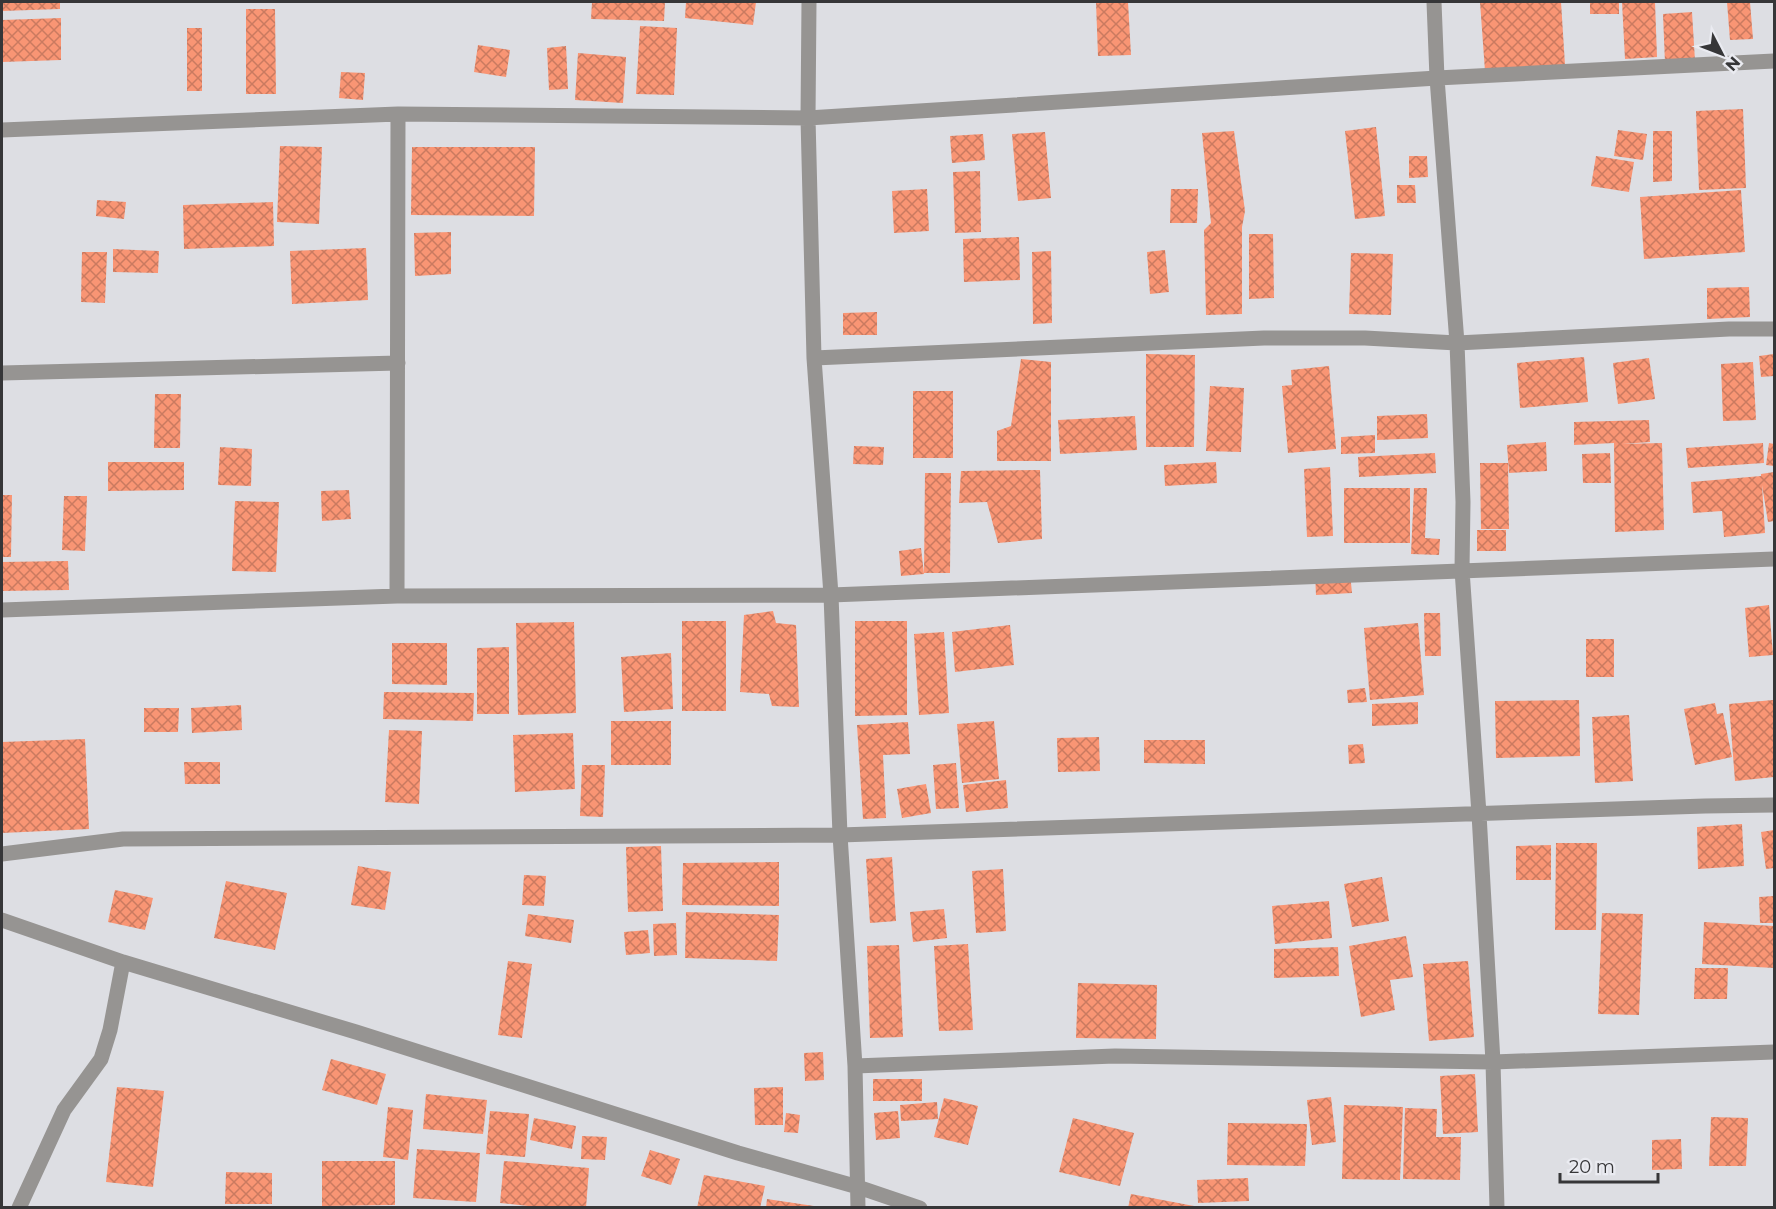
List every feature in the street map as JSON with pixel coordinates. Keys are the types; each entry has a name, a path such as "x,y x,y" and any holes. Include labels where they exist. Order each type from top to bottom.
{"street":[{"path":"809,2 808,118 814,358 831,595 840,835 855,1066 858,1208"},
{"path":"1434,2 1437,78 1457,343 1463,502 1462,570 1493,1062 1497,1208"},
{"path":"2,130 398,114 808,118 1437,78 1774,62"},
{"path":"397,596 398,114"},
{"path":"814,358 1264,338 1365,338 1457,343 1729,329 1774,329"},
{"path":"2,373 398,363"},
{"path":"2,610 397,596 831,595 1774,559"},
{"path":"2,854 123,839 840,835 1774,805"},
{"path":"2,920 123,962 356,1032 920,1208"},
{"path":"19,1208 64,1110 101,1059 110,1030 123,962"},
{"path":"855,1066 1114,1056 1493,1062 1774,1052"}],"building":[{"path":"2,2 60,2 60,9 2,11"},
{"path":"592,2 665,2 664,21 591,19"},
{"path":"686,2 756,2 753,25 685,18"},
{"path":"1096,2 1128,2 1131,55 1098,56"},
{"path":"1480,2 1561,2 1565,65 1485,71"},
{"path":"1590,2 1619,2 1619,14 1590,14"},
{"path":"1622,2 1655,2 1657,57 1625,59"},
{"path":"1727,2 1750,2 1753,39 1730,40"},
{"path":"246,9 275,9 276,94 246,94"},
{"path":"1692,12 1695,61 1665,63 1663,14"},
{"path":"61,18 61,60 2,62 2,20"},
{"path":"640,26 677,28 674,95 636,94"},
{"path":"187,28 202,28 202,91 187,91"},
{"path":"478,45 510,50 506,77 474,72"},
{"path":"566,46 568,89 549,90 547,48"},
{"path":"578,53 626,57 623,103 575,100"},
{"path":"341,72 365,73 363,100 339,98"},
{"path":"1743,109 1746,188 1699,190 1696,111"},
{"path":"1376,127 1385,216 1355,219 1345,131"},
{"path":"1618,130 1647,134 1643,160 1614,156"},
{"path":"1234,131 1245,211 1242,227 1242,314 1206,315 1204,230 1211,223 1202,133"},
{"path":"1653,131 1672,131 1672,181 1653,182"},
{"path":"1045,132 1051,198 1018,201 1012,134"},
{"path":"983,134 985,160 952,163 950,136"},
{"path":"280,146 322,147 319,224 277,222"},
{"path":"412,147 535,147 534,216 411,215"},
{"path":"1409,156 1427,156 1428,177 1409,178"},
{"path":"1596,156 1634,162 1629,192 1591,186"},
{"path":"980,171 981,232 955,233 953,172"},
{"path":"1397,185 1415,185 1416,203 1397,203"},
{"path":"927,189 929,231 894,233 892,191"},
{"path":"1171,189 1198,189 1197,223 1170,223"},
{"path":"1741,190 1745,252 1644,259 1640,197"},
{"path":"97,200 126,202 124,219 96,216"},
{"path":"273,202 274,246 184,249 183,205"},
{"path":"451,232 451,274 415,276 414,233"},
{"path":"1249,234 1273,234 1274,298 1249,299"},
{"path":"1019,237 1020,280 964,282 963,239"},
{"path":"366,248 368,300 292,304 290,251"},
{"path":"113,249 159,251 158,273 113,272"},
{"path":"1165,250 1169,292 1150,294 1147,252"},
{"path":"1051,251 1052,323 1033,324 1032,252"},
{"path":"82,252 107,252 105,303 81,302"},
{"path":"1351,253 1393,254 1391,315 1349,314"},
{"path":"1749,287 1750,317 1707,319 1707,288"},
{"path":"877,312 877,335 843,335 843,313"},
{"path":"1146,354 1195,355 1194,447 1146,447"},
{"path":"1774,354 1774,376 1761,377 1759,356"},
{"path":"1584,357 1588,402 1520,408 1517,363"},
{"path":"1649,358 1655,399 1618,404 1613,363"},
{"path":"1021,359 1051,362 1051,461 997,461 997,431 1011,426"},
{"path":"1753,362 1756,420 1723,421 1721,364"},
{"path":"1329,366 1336,449 1288,453 1282,386 1292,385 1291,370"},
{"path":"1210,386 1244,388 1241,452 1206,451"},
{"path":"913,391 953,391 953,458 913,458"},
{"path":"155,394 181,394 180,448 154,448"},
{"path":"1427,414 1428,438 1377,440 1377,416"},
{"path":"1135,416 1137,450 1060,454 1058,420"},
{"path":"1649,420 1650,442 1622,444 1662,443 1664,530 1615,532 1614,443 1574,445 1574,422"},
{"path":"1375,435 1375,453 1341,454 1341,437"},
{"path":"1546,442 1547,471 1509,473 1507,445"},
{"path":"1763,443 1764,463 1688,468 1686,448"},
{"path":"1769,443 1774,444 1774,466 1766,465"},
{"path":"854,446 884,447 883,465 853,464"},
{"path":"220,447 252,449 251,486 218,485"},
{"path":"1435,453 1436,473 1359,477 1358,457"},
{"path":"1610,453 1611,483 1583,483 1582,454"},
{"path":"108,462 184,462 184,490 108,491"},
{"path":"1216,462 1217,483 1165,486 1164,465"},
{"path":"1480,463 1508,463 1509,529 1481,529"},
{"path":"1330,467 1333,536 1307,537 1304,469"},
{"path":"1040,470 1042,539 998,543 987,502 959,503 961,471"},
{"path":"1774,472 1774,521 1768,522 1762,485 1765,533 1724,537 1722,511 1693,513 1691,482 1761,476 1761,474"},
{"path":"925,473 951,473 950,573 924,573"},
{"path":"1344,488 1410,488 1410,543 1344,543"},
{"path":"1414,488 1427,488 1425,538 1440,539 1439,555 1411,554"},
{"path":"349,490 351,519 322,521 321,491"},
{"path":"2,495 12,495 11,557 2,557"},
{"path":"64,496 87,496 85,551 62,550"},
{"path":"235,501 279,502 276,572 232,571"},
{"path":"1477,530 1506,530 1506,551 1477,551"},
{"path":"921,548 924,574 901,576 899,551"},
{"path":"68,561 69,590 2,591 2,562"},
{"path":"1350,573 1352,593 1316,595 1315,574"},
{"path":"1769,605 1773,655 1749,657 1745,608"},
{"path":"773,611 776,623 796,625 799,707 772,706 769,694 740,692 744,615"},
{"path":"1424,613 1440,613 1441,656 1425,656"},
{"path":"682,621 726,621 726,711 682,711"},
{"path":"855,621 907,621 907,715 855,716"},
{"path":"574,622 576,713 518,715 516,623"},
{"path":"1418,623 1424,695 1370,700 1364,628"},
{"path":"1010,625 1014,665 955,672 952,632"},
{"path":"944,632 949,713 919,715 914,634"},
{"path":"1586,639 1614,639 1614,677 1586,677"},
{"path":"392,643 447,643 447,685 392,684"},
{"path":"509,647 509,714 477,714 477,648"},
{"path":"671,653 673,709 624,712 621,657"},
{"path":"1365,688 1367,702 1348,703 1347,690"},
{"path":"384,692 474,693 473,721 383,719"},
{"path":"1579,700 1580,756 1496,758 1495,701"},
{"path":"1773,700 1774,777 1735,781 1729,704"},
{"path":"1418,702 1418,724 1372,726 1372,704"},
{"path":"1715,703 1717,714 1723,713 1732,757 1695,765 1684,709"},
{"path":"241,705 242,730 192,733 191,708"},
{"path":"144,708 179,708 178,732 144,732"},
{"path":"1629,715 1633,781 1595,783 1592,717"},
{"path":"611,721 671,721 671,765 611,765"},
{"path":"994,721 999,779 962,783 957,724"},
{"path":"908,722 910,754 883,755 886,818 863,819 857,725"},
{"path":"389,730 422,731 419,804 385,802"},
{"path":"573,733 575,789 515,792 513,735"},
{"path":"1099,737 1100,771 1058,772 1057,738"},
{"path":"85,739 89,829 2,833 2,742"},
{"path":"1144,740 1205,740 1205,764 1144,763"},
{"path":"1363,744 1365,763 1349,764 1348,745"},
{"path":"184,762 220,762 220,784 185,784"},
{"path":"956,763 959,808 936,809 933,765"},
{"path":"582,765 605,765 603,817 580,816"},
{"path":"1006,780 1008,808 966,812 963,785"},
{"path":"926,784 931,813 902,818 897,789"},
{"path":"1742,824 1744,866 1698,869 1697,827"},
{"path":"1774,830 1774,868 1766,869 1761,832"},
{"path":"1556,843 1597,843 1596,930 1555,930"},
{"path":"1551,845 1551,880 1516,880 1516,846"},
{"path":"661,846 663,911 628,912 626,847"},
{"path":"892,857 896,921 870,923 866,859"},
{"path":"779,862 779,906 682,905 683,863"},
{"path":"358,866 391,872 385,910 351,905"},
{"path":"1003,869 1006,931 976,933 972,871"},
{"path":"524,875 546,876 544,906 522,905"},
{"path":"1382,877 1389,921 1352,927 1344,884"},
{"path":"226,881 287,893 275,950 214,938"},
{"path":"115,890 153,898 145,930 108,922"},
{"path":"1774,896 1774,923 1760,923 1759,897"},
{"path":"1329,901 1332,938 1275,944 1272,906"},
{"path":"944,909 947,938 913,942 910,912"},
{"path":"686,912 779,915 777,961 685,958"},
{"path":"1602,913 1643,914 1639,1015 1598,1014"},
{"path":"528,914 574,920 571,943 525,936"},
{"path":"1704,922 1774,926 1774,968 1702,964"},
{"path":"676,923 677,955 654,956 653,924"},
{"path":"648,930 650,953 626,955 624,932"},
{"path":"1406,936 1413,977 1390,980 1395,1010 1361,1017 1349,946"},
{"path":"968,944 973,1030 939,1031 934,946"},
{"path":"899,945 903,1037 870,1038 867,946"},
{"path":"1338,947 1339,976 1274,978 1274,949"},
{"path":"508,961 532,964 522,1038 498,1035"},
{"path":"1468,961 1474,1037 1429,1041 1423,964"},
{"path":"1695,968 1728,968 1727,999 1694,999"},
{"path":"1078,983 1157,985 1156,1039 1076,1038"},
{"path":"823,1052 824,1080 805,1081 804,1053"},
{"path":"331,1059 386,1074 377,1105 322,1090"},
{"path":"1475,1074 1478,1132 1443,1134 1440,1076"},
{"path":"873,1079 922,1079 922,1101 873,1101"},
{"path":"117,1087 164,1091 153,1187 106,1182"},
{"path":"783,1087 783,1125 755,1125 754,1088"},
{"path":"426,1094 487,1100 483,1134 423,1129"},
{"path":"1331,1097 1336,1142 1312,1145 1307,1100"},
{"path":"944,1098 978,1106 968,1145 934,1137"},
{"path":"937,1102 938,1119 901,1121 900,1105"},
{"path":"1344,1105 1403,1107 1400,1180 1342,1179"},
{"path":"388,1107 413,1110 408,1160 383,1157"},
{"path":"1405,1108 1437,1109 1436,1137 1461,1137 1460,1180 1403,1179"},
{"path":"490,1111 529,1114 525,1157 486,1154"},
{"path":"898,1111 900,1138 876,1140 874,1113"},
{"path":"786,1113 800,1115 798,1133 784,1132"},
{"path":"1711,1117 1748,1118 1746,1166 1709,1166"},
{"path":"534,1118 576,1126 572,1149 530,1140"},
{"path":"1073,1118 1134,1133 1120,1186 1059,1172"},
{"path":"1228,1123 1307,1124 1305,1166 1227,1165"},
{"path":"582,1136 607,1137 605,1160 581,1159"},
{"path":"1681,1139 1682,1169 1652,1170 1652,1140"},
{"path":"417,1149 480,1153 476,1202 413,1198"},
{"path":"650,1150 680,1159 671,1185 641,1176"},
{"path":"322,1161 395,1161 395,1205 322,1206"},
{"path":"504,1161 589,1168 586,1208 546,1208 500,1203"},
{"path":"226,1172 272,1173 272,1204 225,1204"},
{"path":"704,1175 765,1186 760,1208 697,1208"},
{"path":"1248,1178 1249,1201 1198,1203 1197,1180"},
{"path":"1131,1194 1194,1206 1193,1208 1128,1208"},
{"path":"767,1199 814,1206 814,1208 766,1208"}]}
